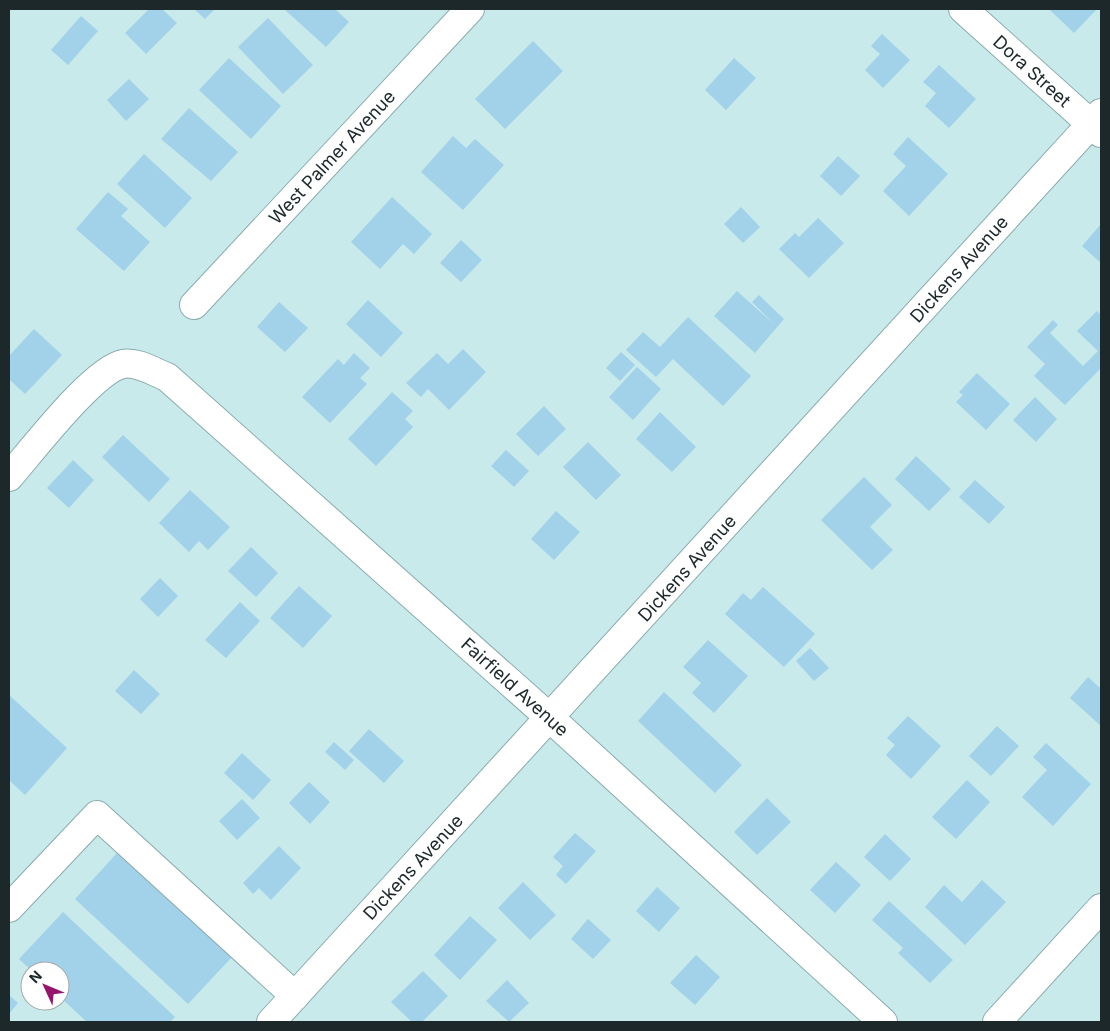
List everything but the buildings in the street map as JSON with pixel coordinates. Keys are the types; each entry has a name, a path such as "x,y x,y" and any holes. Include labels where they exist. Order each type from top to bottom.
{"street":[{"name":"West Palmer Avenue","path":"194,305 470,9"},
{"name":"Dora Street","path":"963,9 1098,123"},
{"name":"Dickens Avenue","path":"271,1022 1098,123"},
{"name":"Fairfield Avenue","path":"9,477 97,377 122,364 137,365 167,377 550,718 883,1022"},
{"path":"9,908 97,815 295,996"},
{"path":"996,1022 1101,908"}]}
